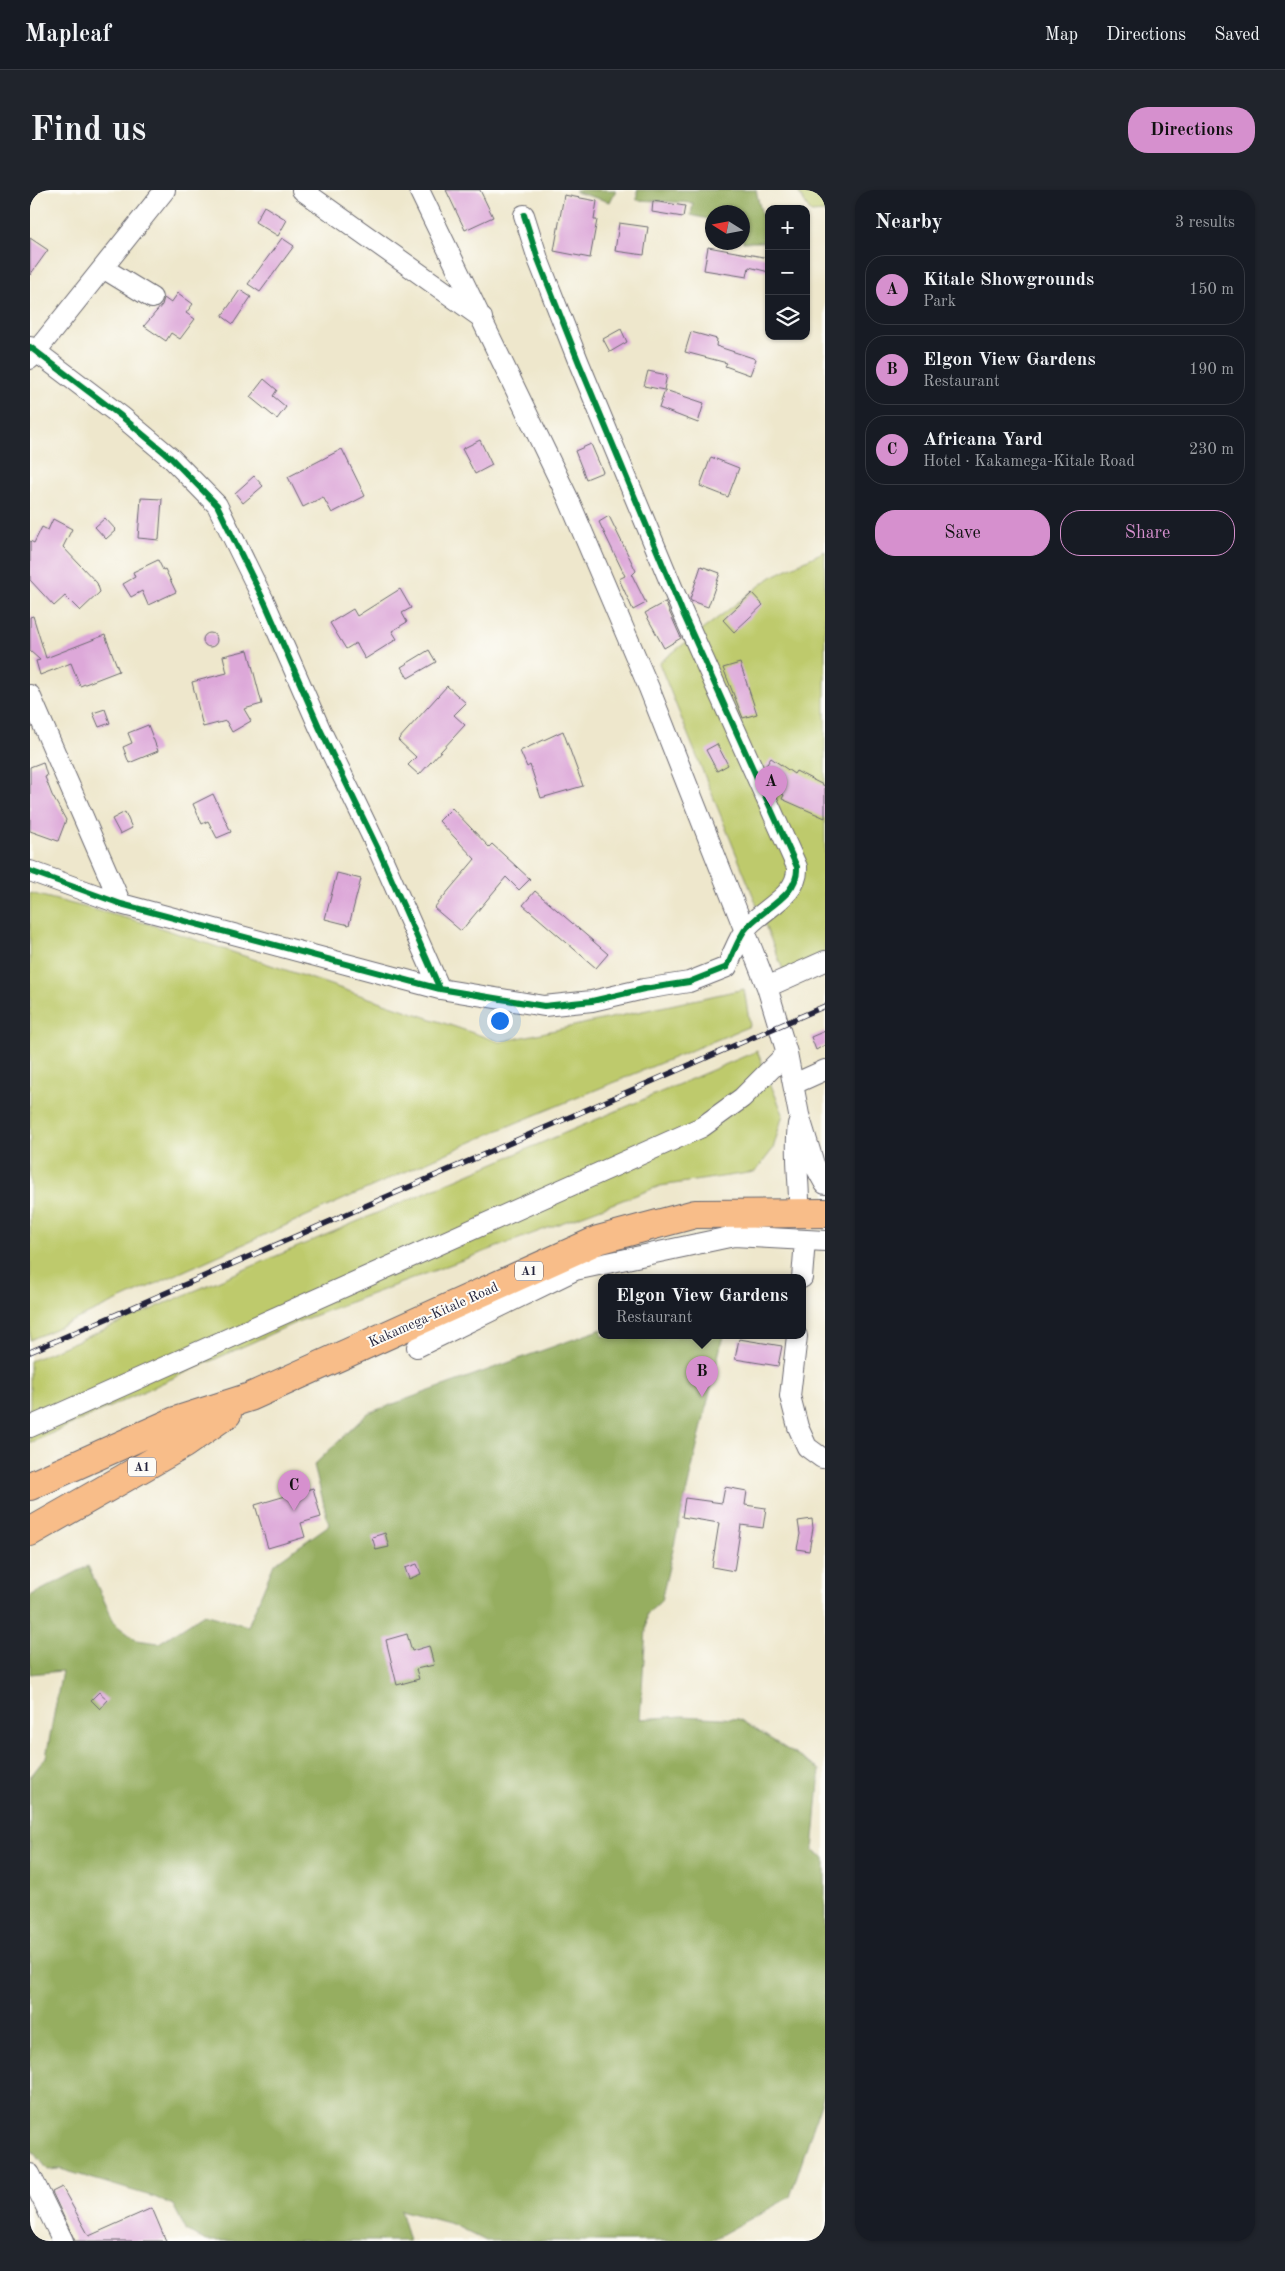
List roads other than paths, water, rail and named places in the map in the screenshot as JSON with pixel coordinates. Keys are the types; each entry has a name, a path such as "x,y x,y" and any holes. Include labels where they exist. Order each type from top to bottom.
{"highway":[{"name":"Kakamega-Kitale Road","path":"30,1486 176,1422 250,1397 598,1240 695,1214 812,1213"},
{"name":"Kakamega-Kitale Road","path":"30,1532 184,1444 250,1397"}],"street":[{"path":"165,190 32,353 121,416 171,458 217,506 265,603 320,729 379,851 440,989"},
{"path":"302,190 483,319"},
{"path":"420,190 568,498 646,679 767,987 787,1053 799,1115 814,1164 825,1184"},
{"path":"30,871 121,904 440,989 544,1006 592,1001 644,989 689,982 727,967 745,930 793,887 798,877 797,867 678,602 538,259 524,215"},
{"path":"103,268 152,298"},
{"path":"30,695 121,904"},
{"path":"767,987 825,961"},
{"path":"30,1427 702,1127 742,1098 787,1053"},
{"path":"794,1084 825,1070"},
{"path":"799,1115 795,1147 800,1190 812,1213"},
{"path":"417,1347 575,1270 734,1236 825,1241"},
{"path":"802,1274 805,1240"},
{"path":"797,1339 790,1396 798,1427 807,1447 822,1458"},
{"path":"30,2174 63,2241"}],"railway":[{"path":"30,1352 825,1006"}],"place":[{"name":"Kitale Showgrounds","path":"771,807"},
{"name":"Elgon View Gardens","path":"702,1397"},
{"name":"Africana Yard","path":"294,1511"}]}
